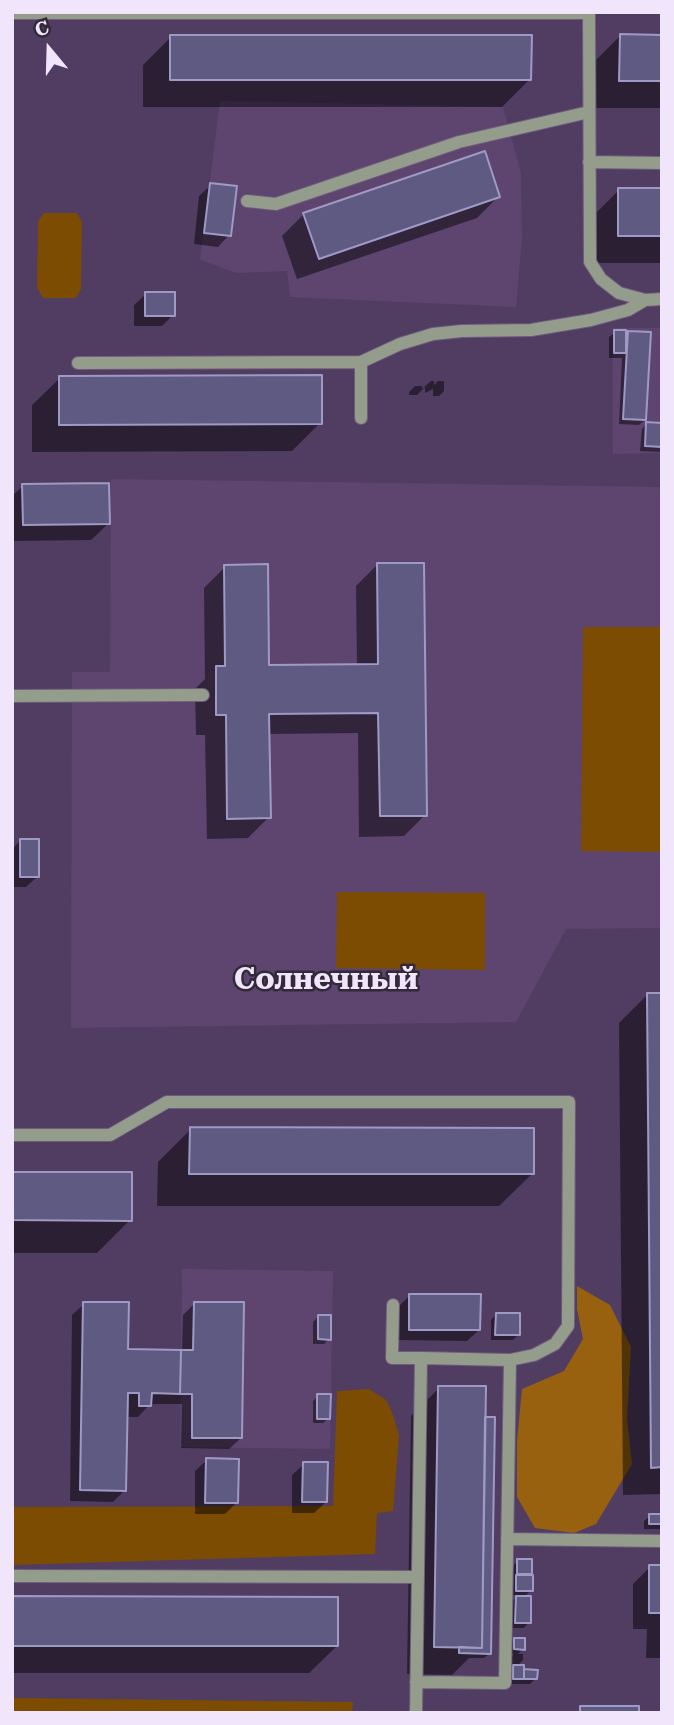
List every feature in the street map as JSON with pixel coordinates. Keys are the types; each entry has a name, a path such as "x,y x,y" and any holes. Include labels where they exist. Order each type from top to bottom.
{"street":[{"path":"12,13 589,13 590,262 601,279 619,293 645,300 662,299"},
{"path":"247,201 276,204 459,142 589,112"},
{"path":"589,162 662,163"},
{"path":"78,363 361,362 400,344 433,334 531,330 591,320 628,310 645,300"},
{"path":"361,362 361,418"},
{"path":"12,696 203,695"},
{"path":"12,1135 110,1135 167,1102 569,1102 568,1326 555,1344 534,1355 510,1360 392,1358 393,1305"},
{"path":"416,1713 421,1358"},
{"path":"416,1682 505,1684 510,1360"},
{"path":"507,1539 662,1541"},
{"path":"12,1576 418,1577"}],"shaded area":[{"path":"220,101 503,107 521,173 522,238 516,307 290,297 287,271 237,273 200,260"},
{"path":"44,213 77,213 82,222 81,289 76,298 43,298 37,288 38,221"},
{"path":"613,328 662,328 662,453 613,454"},
{"path":"111,479 662,487 662,928 566,929 516,1022 71,1028 72,672 110,672"},
{"path":"583,627 662,627 662,852 581,851"},
{"path":"14,709 14,1034 12,1034"},
{"path":"337,892 485,893 485,970 336,968"},
{"path":"182,1269 333,1271 330,1449 180,1447"},
{"path":"577,1286 610,1305 631,1347 627,1419 632,1464 596,1524 574,1533 535,1528 517,1497 517,1441 522,1389 564,1371 583,1339 577,1309"},
{"path":"369,1389 386,1400 399,1435 393,1511 377,1513 375,1554 12,1565 12,1507 333,1506 337,1391"},
{"path":"12,1698 353,1702 352,1713 12,1713"}],"building":[{"path":"620,34 662,35 662,81 619,81"},
{"path":"170,35 532,35 531,80 170,80"},
{"path":"485,151 500,197 319,259 303,213"},
{"path":"210,183 237,186 231,236 204,233"},
{"path":"618,188 662,188 662,236 618,236"},
{"path":"145,292 175,292 175,316 145,316"},
{"path":"614,330 626,330 626,353 614,353"},
{"path":"628,331 651,332 646,420 623,419"},
{"path":"322,375 322,424 59,425 59,376"},
{"path":"646,422 662,423 662,447 645,446"},
{"path":"109,483 110,524 23,525 22,484"},
{"path":"377,563 424,563 427,816 380,816 378,713 269,714 271,818 227,819 226,715 216,715 216,666 225,666 224,565 268,564 269,665 378,664"},
{"path":"20,839 39,839 39,877 20,877"},
{"path":"647,993 662,993 662,1467 651,1468"},
{"path":"190,1127 534,1128 534,1174 189,1174"},
{"path":"12,1172 132,1172 132,1221 12,1220"},
{"path":"409,1294 481,1294 480,1330 409,1330"},
{"path":"83,1302 129,1302 128,1349 181,1350 180,1394 152,1393 151,1406 139,1406 139,1393 128,1393 126,1491 80,1490"},
{"path":"194,1302 244,1302 242,1438 192,1438 192,1394 180,1394 181,1350 193,1350"},
{"path":"496,1313 520,1313 520,1335 495,1335"},
{"path":"318,1315 331,1315 331,1340 318,1339"},
{"path":"438,1386 486,1386 482,1648 434,1647"},
{"path":"317,1394 331,1394 330,1419 317,1419"},
{"path":"485,1417 495,1417 491,1654 459,1653 459,1647 482,1648"},
{"path":"206,1458 239,1459 238,1503 205,1503"},
{"path":"303,1462 328,1462 327,1502 302,1502"},
{"path":"649,1514 662,1514 662,1524 649,1524"},
{"path":"517,1559 532,1559 532,1574 517,1574"},
{"path":"649,1565 662,1565 662,1613 649,1613"},
{"path":"516,1575 533,1575 533,1591 516,1591"},
{"path":"12,1596 338,1597 338,1646 12,1646"},
{"path":"516,1596 531,1596 531,1623 515,1623"},
{"path":"514,1638 525,1638 525,1650 514,1649"},
{"path":"513,1665 524,1665 524,1679 513,1679"},
{"path":"524,1669 538,1670 537,1679 524,1679"},
{"path":"580,1706 639,1706 639,1713 580,1713"}],"district":[{"name":"Солнечный","path":"326,980"}]}
